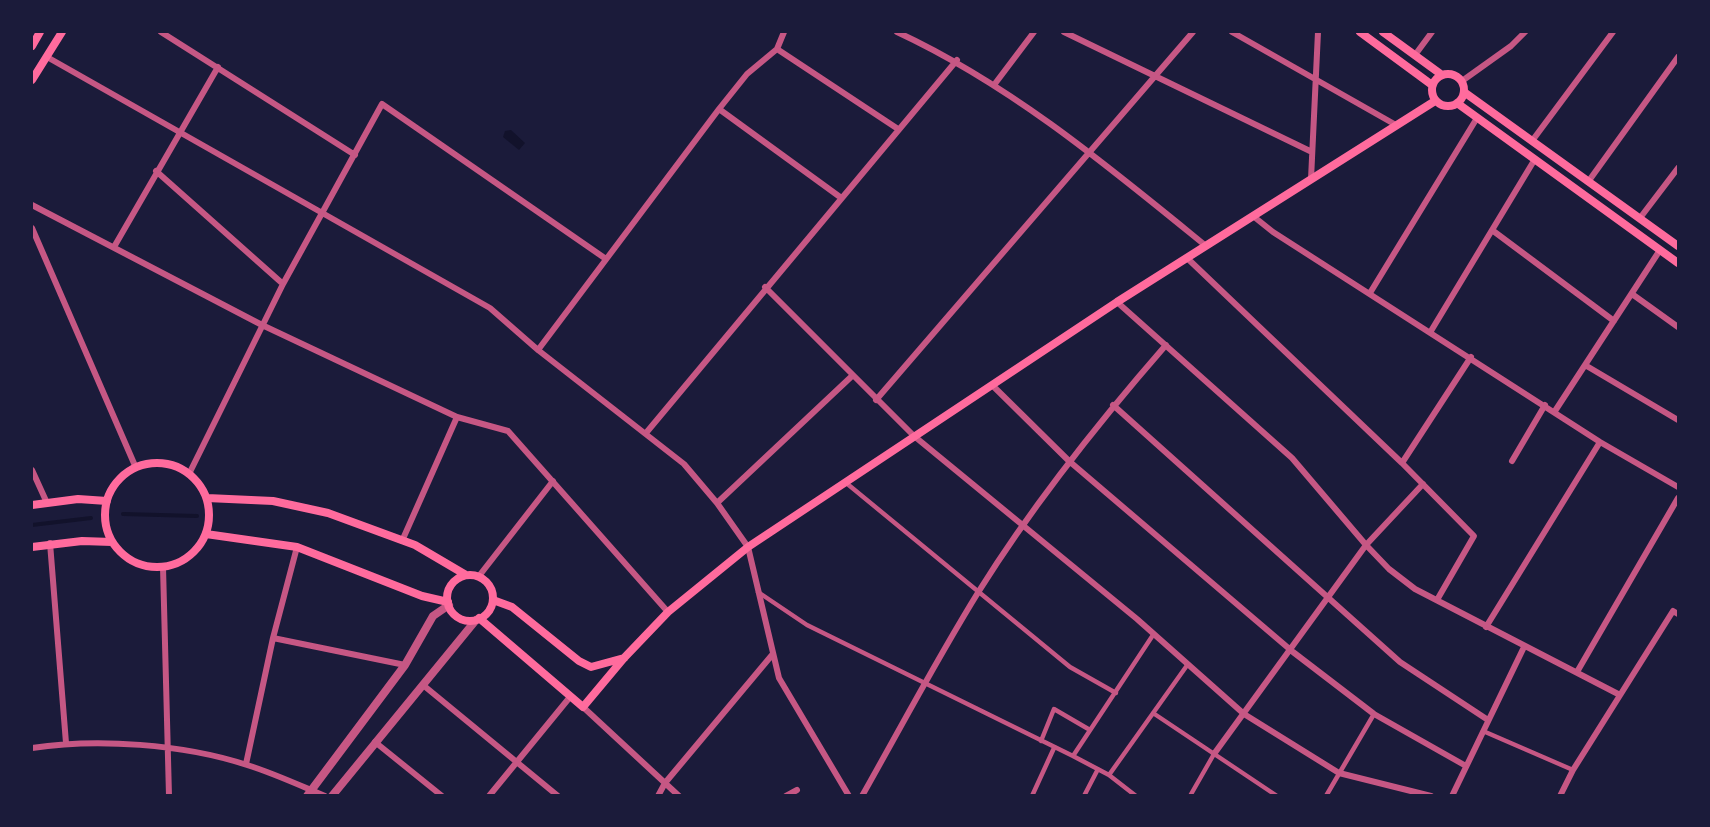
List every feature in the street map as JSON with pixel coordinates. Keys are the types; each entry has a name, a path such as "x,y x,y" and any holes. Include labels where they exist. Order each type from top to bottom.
{"main road":[{"path":"32,46 40,32"},
{"path":"32,80 62,32"},
{"path":"1360,32 1432,85 1435,100 1443,106 1457,103 1464,92 1462,81 1453,75 1442,75 1383,32"},
{"path":"1432,85 1442,75"},
{"path":"1464,92 1678,246"},
{"path":"478,619 583,707 624,658 668,612 748,547 1117,302 1435,100"},
{"path":"1457,103 1678,263"},
{"path":"159,463 180,468 189,474 207,498 210,516 206,534 198,548 183,561 163,567 144,566 125,557 112,542 105,520 107,501 118,481 136,468 159,463"},
{"path":"206,534 297,547 422,596 448,603 462,619 478,619 488,612 493,600 490,586 479,576 466,575 415,545 328,513 273,501 207,498"},
{"path":"32,505 78,499 107,501"},
{"path":"32,547 50,543 112,542"},
{"path":"448,603 448,595 454,582 466,575"},
{"path":"493,600 512,607 579,661 591,667 624,658"}],"street":[{"path":"161,32 354,155"},
{"path":"538,350 719,109 747,74 777,49 784,32"},
{"path":"897,32 957,60 994,85 1090,153 1206,246"},
{"path":"913,39 917,32"},
{"path":"994,85 1034,32"},
{"path":"1064,32 1312,152"},
{"path":"876,400 1193,32"},
{"path":"1232,32 1396,125"},
{"path":"1311,179 1318,32"},
{"path":"1415,55 1432,32"},
{"path":"1462,81 1511,46 1525,32"},
{"path":"1532,141 1612,32"},
{"path":"777,49 898,129"},
{"path":"47,57 490,308 538,350 684,464 717,502 748,547 771,655 779,678 849,795"},
{"path":"1588,182 1678,57"},
{"path":"646,433 840,197 957,60"},
{"path":"114,247 178,133 218,68"},
{"path":"189,474 283,284 382,104 606,259"},
{"path":"719,109 840,197"},
{"path":"1370,293 1477,118"},
{"path":"1431,331 1535,159"},
{"path":"1640,218 1678,168"},
{"path":"156,171 283,284"},
{"path":"32,205 262,325 457,417 508,431 668,612"},
{"path":"1253,216 1273,232 1431,331 1600,442 1678,487"},
{"path":"32,228 136,468"},
{"path":"1492,230 1614,321"},
{"path":"1555,411 1660,250"},
{"path":"1187,258 1402,463 1474,536 1437,600"},
{"path":"765,287 914,436 1153,634 1244,714 1339,773 1431,795"},
{"path":"1632,294 1678,327"},
{"path":"1117,302 1292,458 1366,545 1415,589 1620,695"},
{"path":"862,795 979,590 1022,526 1113,405 1166,345"},
{"path":"1402,463 1471,357"},
{"path":"1585,365 1678,420"},
{"path":"717,502 852,376"},
{"path":"992,385 1069,461 1290,649 1374,714 1466,765"},
{"path":"1113,405 1400,662 1488,720"},
{"path":"1512,461 1545,405"},
{"path":"402,541 457,417"},
{"path":"1486,627 1600,442"},
{"path":"32,470 47,502"},
{"path":"479,576 553,481"},
{"path":"845,482 1070,667 1116,693"},
{"path":"1190,795 1214,754 1366,545 1422,484"},
{"path":"1577,672 1678,498"},
{"path":"50,543 66,742"},
{"path":"246,764 273,638 297,547"},
{"path":"163,567 169,795"},
{"path":"758,592 807,625 1073,756 1109,775 1128,794 1136,795"},
{"path":"309,793 405,664 433,616 448,603"},
{"path":"1560,795 1573,770 1673,611 1678,614"},
{"path":"332,795 478,619"},
{"path":"1073,756 1153,634"},
{"path":"273,638 405,664"},
{"path":"1452,795 1524,647"},
{"path":"657,795 771,655"},
{"path":"1109,775 1188,664"},
{"path":"423,685 558,795"},
{"path":"489,795 570,697"},
{"path":"583,707 679,795"},
{"path":"1041,741 1054,709 1090,730"},
{"path":"1153,713 1270,794 1277,795"},
{"path":"1326,795 1374,714"},
{"path":"1483,731 1573,770"},
{"path":"32,748 66,742 169,748 246,764 309,793 325,795"},
{"path":"375,742 442,795"},
{"path":"1032,795 1054,748"},
{"path":"1084,795 1098,769"},
{"path":"786,795 797,790"}],"shaded area":[{"path":"511,130 525,143 519,150 503,137 505,131"}],"waterway":[{"path":"123,514 197,516"},
{"path":"32,525 91,518"}]}
